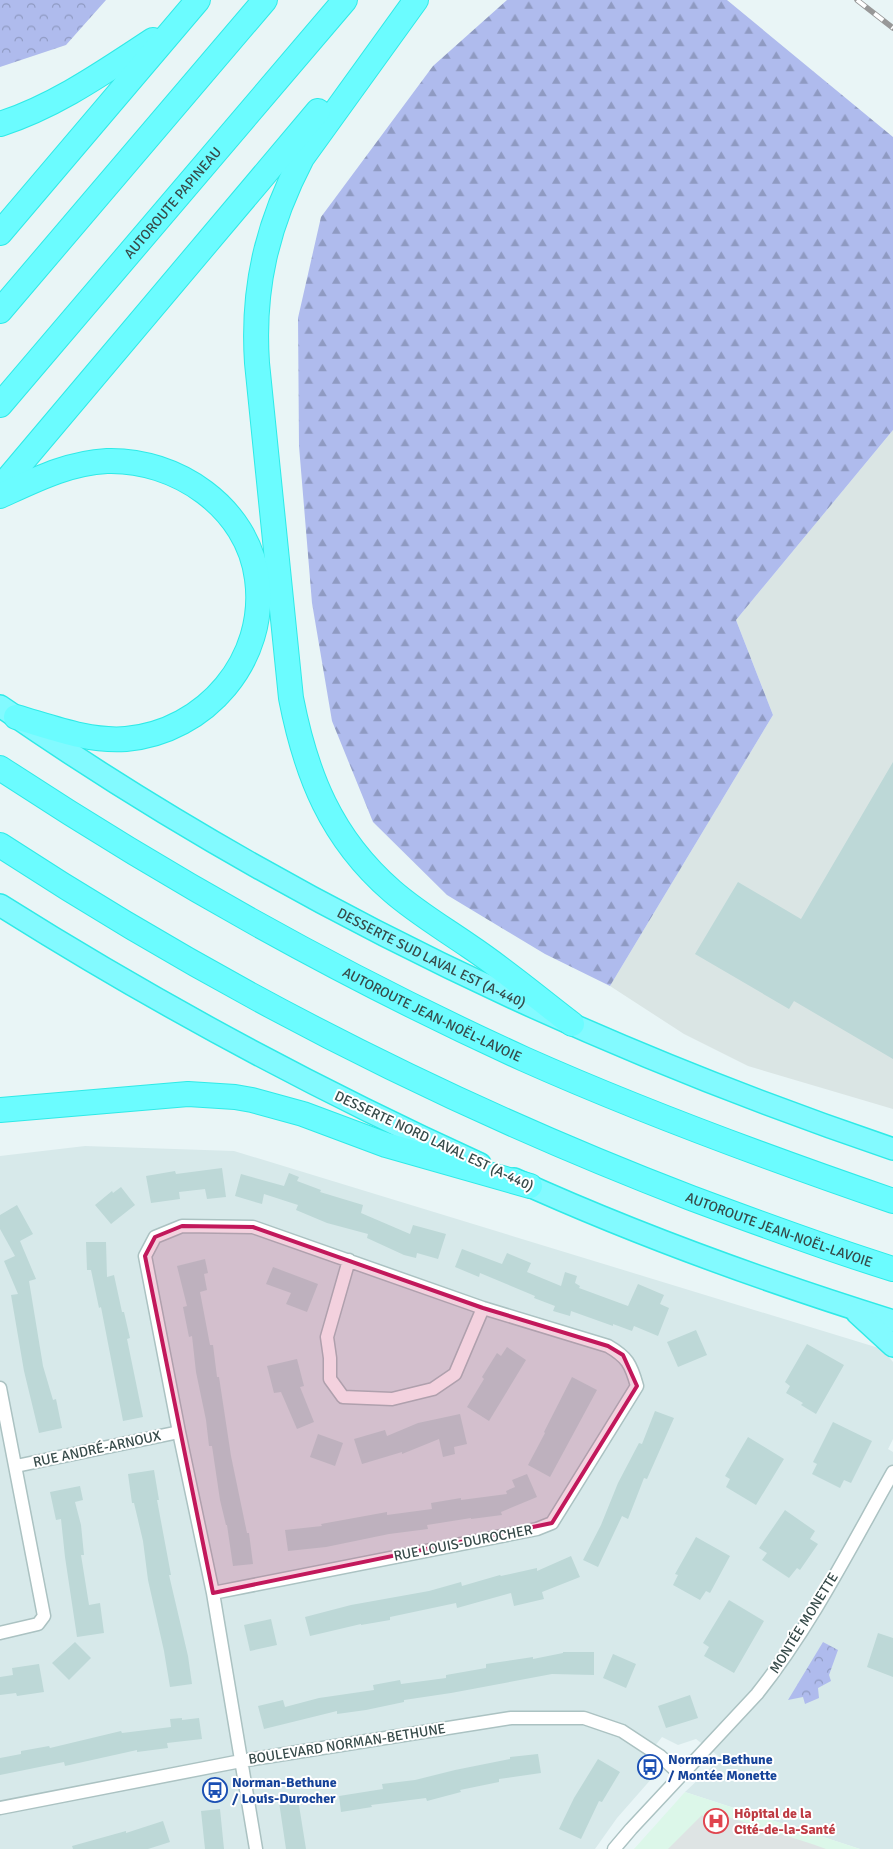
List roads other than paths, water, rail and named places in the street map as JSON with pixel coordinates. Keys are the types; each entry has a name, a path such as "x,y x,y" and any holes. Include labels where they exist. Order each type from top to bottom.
{"highway":[{"path":"0,233 198,0"},
{"path":"0,311 265,0"},
{"name":"AUTOROUTE PAPINEAU","path":"0,405 345,0"},
{"path":"0,488 288,145 416,0"},
{"path":"416,0 302,158 277,212 260,274 256,310 257,363 291,698 298,735 314,784 328,812 357,854 380,880 402,900 470,946 572,1024"},
{"path":"0,124 39,109 71,93 176,26"},
{"path":"0,496 57,471 93,463 130,462 165,470 187,480 206,493 232,519 243,536 252,557 258,588 257,610 252,635 244,658 233,678 209,704 180,724 148,735 115,740 85,736 8,712"},
{"name":"DESSERTE SUD LAVAL EST (A-440)","path":"8,712 155,807 308,895 445,966 572,1024 734,1092 893,1149"},
{"name":"AUTOROUTE JEAN-NOËL-LAVOIE","path":"0,768 120,845 217,902 318,958 432,1016 525,1059 647,1111 781,1162 893,1201"},
{"name":"AUTOROUTE JEAN-NOËL-LAVOIE","path":"0,845 118,920 210,972 316,1029 430,1086 502,1120 650,1182 793,1236 893,1269"},
{"name":"DESSERTE NORD LAVAL EST (A-440)","path":"0,904 144,992 243,1047 398,1126 530,1186 674,1245 893,1321"},
{"path":"0,1110 188,1094 235,1097 303,1114 386,1145 530,1186"},
{"path":"851,1308 893,1346"}],"street":[{"name":"RUE LOUIS-DUROCHER","path":"212,1593 537,1529 552,1523 637,1386 633,1369 624,1355 608,1346 483,1308 254,1227 182,1226 154,1238 145,1256 212,1593 256,1849"},
{"path":"349,1260 327,1337 330,1379 343,1397 392,1399 433,1389 455,1374 483,1308"},
{"path":"0,1388 44,1616 38,1624 0,1633"},
{"name":"RUE ANDRÉ-ARNOUX","path":"16,1466 179,1432"},
{"name":"MONTÉE MONETTE","path":"614,1849 757,1694 791,1650 893,1472"},
{"name":"BOULEVARD NORMAN-BETHUNE","path":"0,1808 241,1761 511,1718 584,1718 622,1731 660,1756 682,1775"}],"railway":[{"path":"857,0 893,28"}],"place":[{"name":"Norman-Bethune / Montée Monette","path":"650,1767"},
{"name":"Norman-Bethune / Louis-Durocher","path":"215,1790"},
{"name":"Hôpital de la Cité-de-la-Santé","path":"716,1821"}]}
